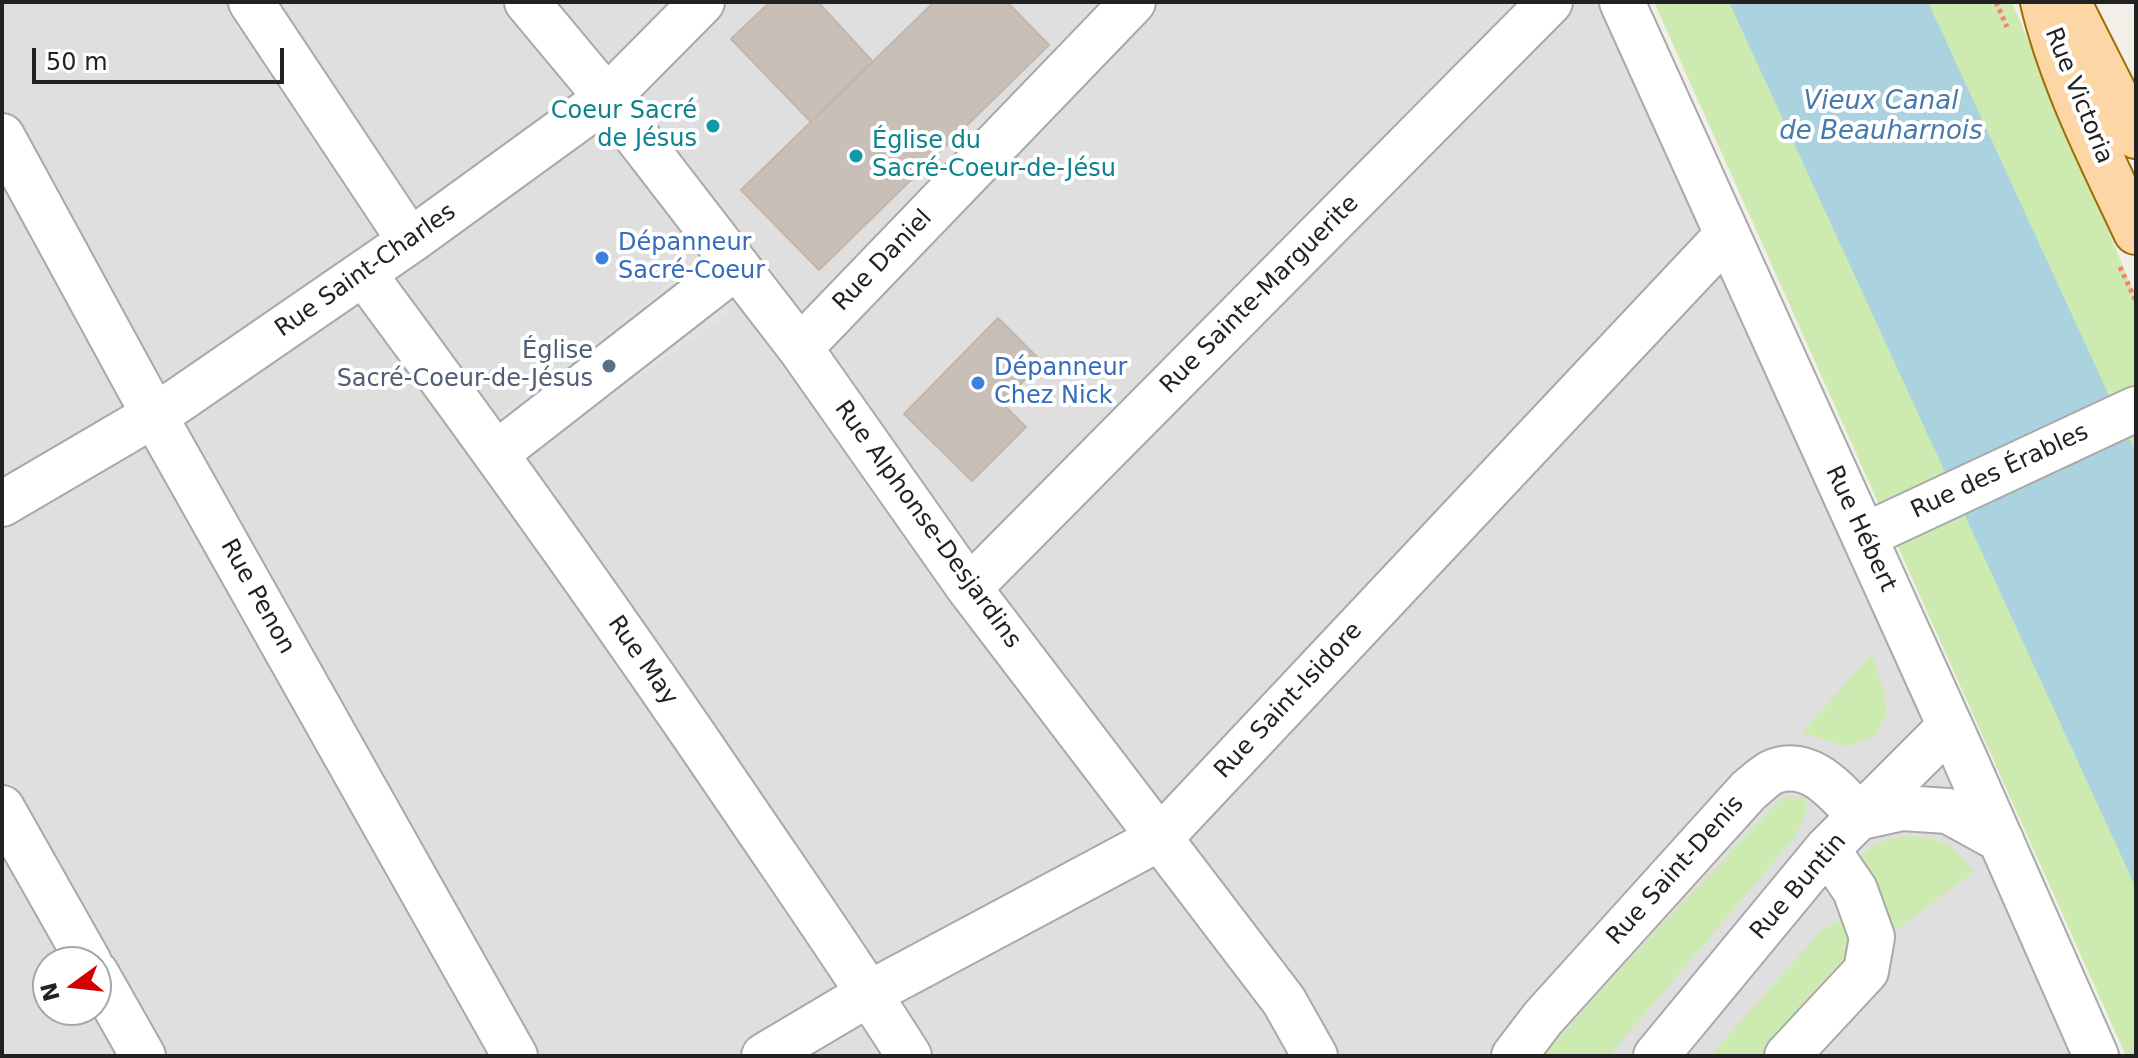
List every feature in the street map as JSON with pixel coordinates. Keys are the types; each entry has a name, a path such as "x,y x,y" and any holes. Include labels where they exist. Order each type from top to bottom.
{"main road":[{"name":"Rue Victoria","path":"2043,2 2047,22 2085,121 2136,232"},
{"name":"Rue Victoria","path":"2068,2 2136,136"}],"street":[{"path":"251,2 410,241"},
{"name":"Rue Alphonse-Desjardins","path":"527,2 607,98 800,348 969,588 1284,1001 1315,1056"},
{"name":"Rue Saint-Charles","path":"2,504 154,415 364,274 607,98 702,2"},
{"name":"Rue Daniel","path":"800,348 1133,2"},
{"name":"Rue Sainte-Marguerite","path":"969,588 1550,2"},
{"name":"Rue Hébert","path":"1622,2 2096,1056"},
{"name":"Rue Penon","path":"2,136 154,415 515,1056"},
{"name":"Rue Saint-Isidore","path":"764,1056 870,993 1160,838 1727,235"},
{"path":"497,453 737,266"},
{"name":"Rue May","path":"364,274 497,453 677,710 870,993 909,1056"},
{"name":"Rue des Érables","path":"1864,536 2136,409"},
{"name":"Rue Buntin","path":"1656,1056 1827,849 1950,726"},
{"name":"Rue Saint-Denis","path":"1514,1056 1543,1018 1749,790 1774,771 1795,768 1819,776 1861,817"},
{"path":"2,808 80,946"},
{"path":"1861,817 1902,808 1948,811 2001,840"},
{"path":"1787,1056 1866,971 1872,937 1855,890 1827,849"},
{"path":"112,1001 143,1056"}],"shaded area":[{"path":"2,2 1622,2 2096,1056 2,1056"},
{"name":"Église Sacré-Coeur-de-Jésus","path":"693,264 731,313 522,459 496,419"}],"green space":[{"path":"1654,2 2012,2 2136,297 2136,1056 2126,1056"},
{"path":"1872,654 1887,713 1874,737 1847,747 1802,732"},
{"path":"1783,797 1803,797 1808,809 1795,837 1609,1056 1543,1056 1635,953"},
{"path":"1906,836 1945,843 1974,871 1895,931 1850,872 1860,857 1873,846"},
{"path":"1837,921 1853,923 1862,941 1769,1056 1710,1056 1820,932"}],"water":[{"name":"Vieux Canal de Beauharnois","path":"1729,2 1928,2 2136,454 2136,888"}],"building":[{"path":"770,2 818,2 873,62 811,122 731,39"},
{"name":"Église du Sacré-Coeur-de-Jésu","path":"934,2 1007,2 1049,45 819,270 741,190"},
{"name":"Dépanneur Chez Nick","path":"998,318 1042,362 1002,403 1026,427 972,481 904,414"}],"place":[{"name":"Coeur Sacré de Jésus","path":"713,126"},
{"name":"Église du Sacré-Coeur-de-Jésu","path":"856,156"},
{"name":"Dépanneur Sacré-Coeur","path":"602,258"},
{"name":"Église Sacré-Coeur-de-Jésus","path":"609,366"},
{"name":"Dépanneur Chez Nick","path":"978,383"}]}
